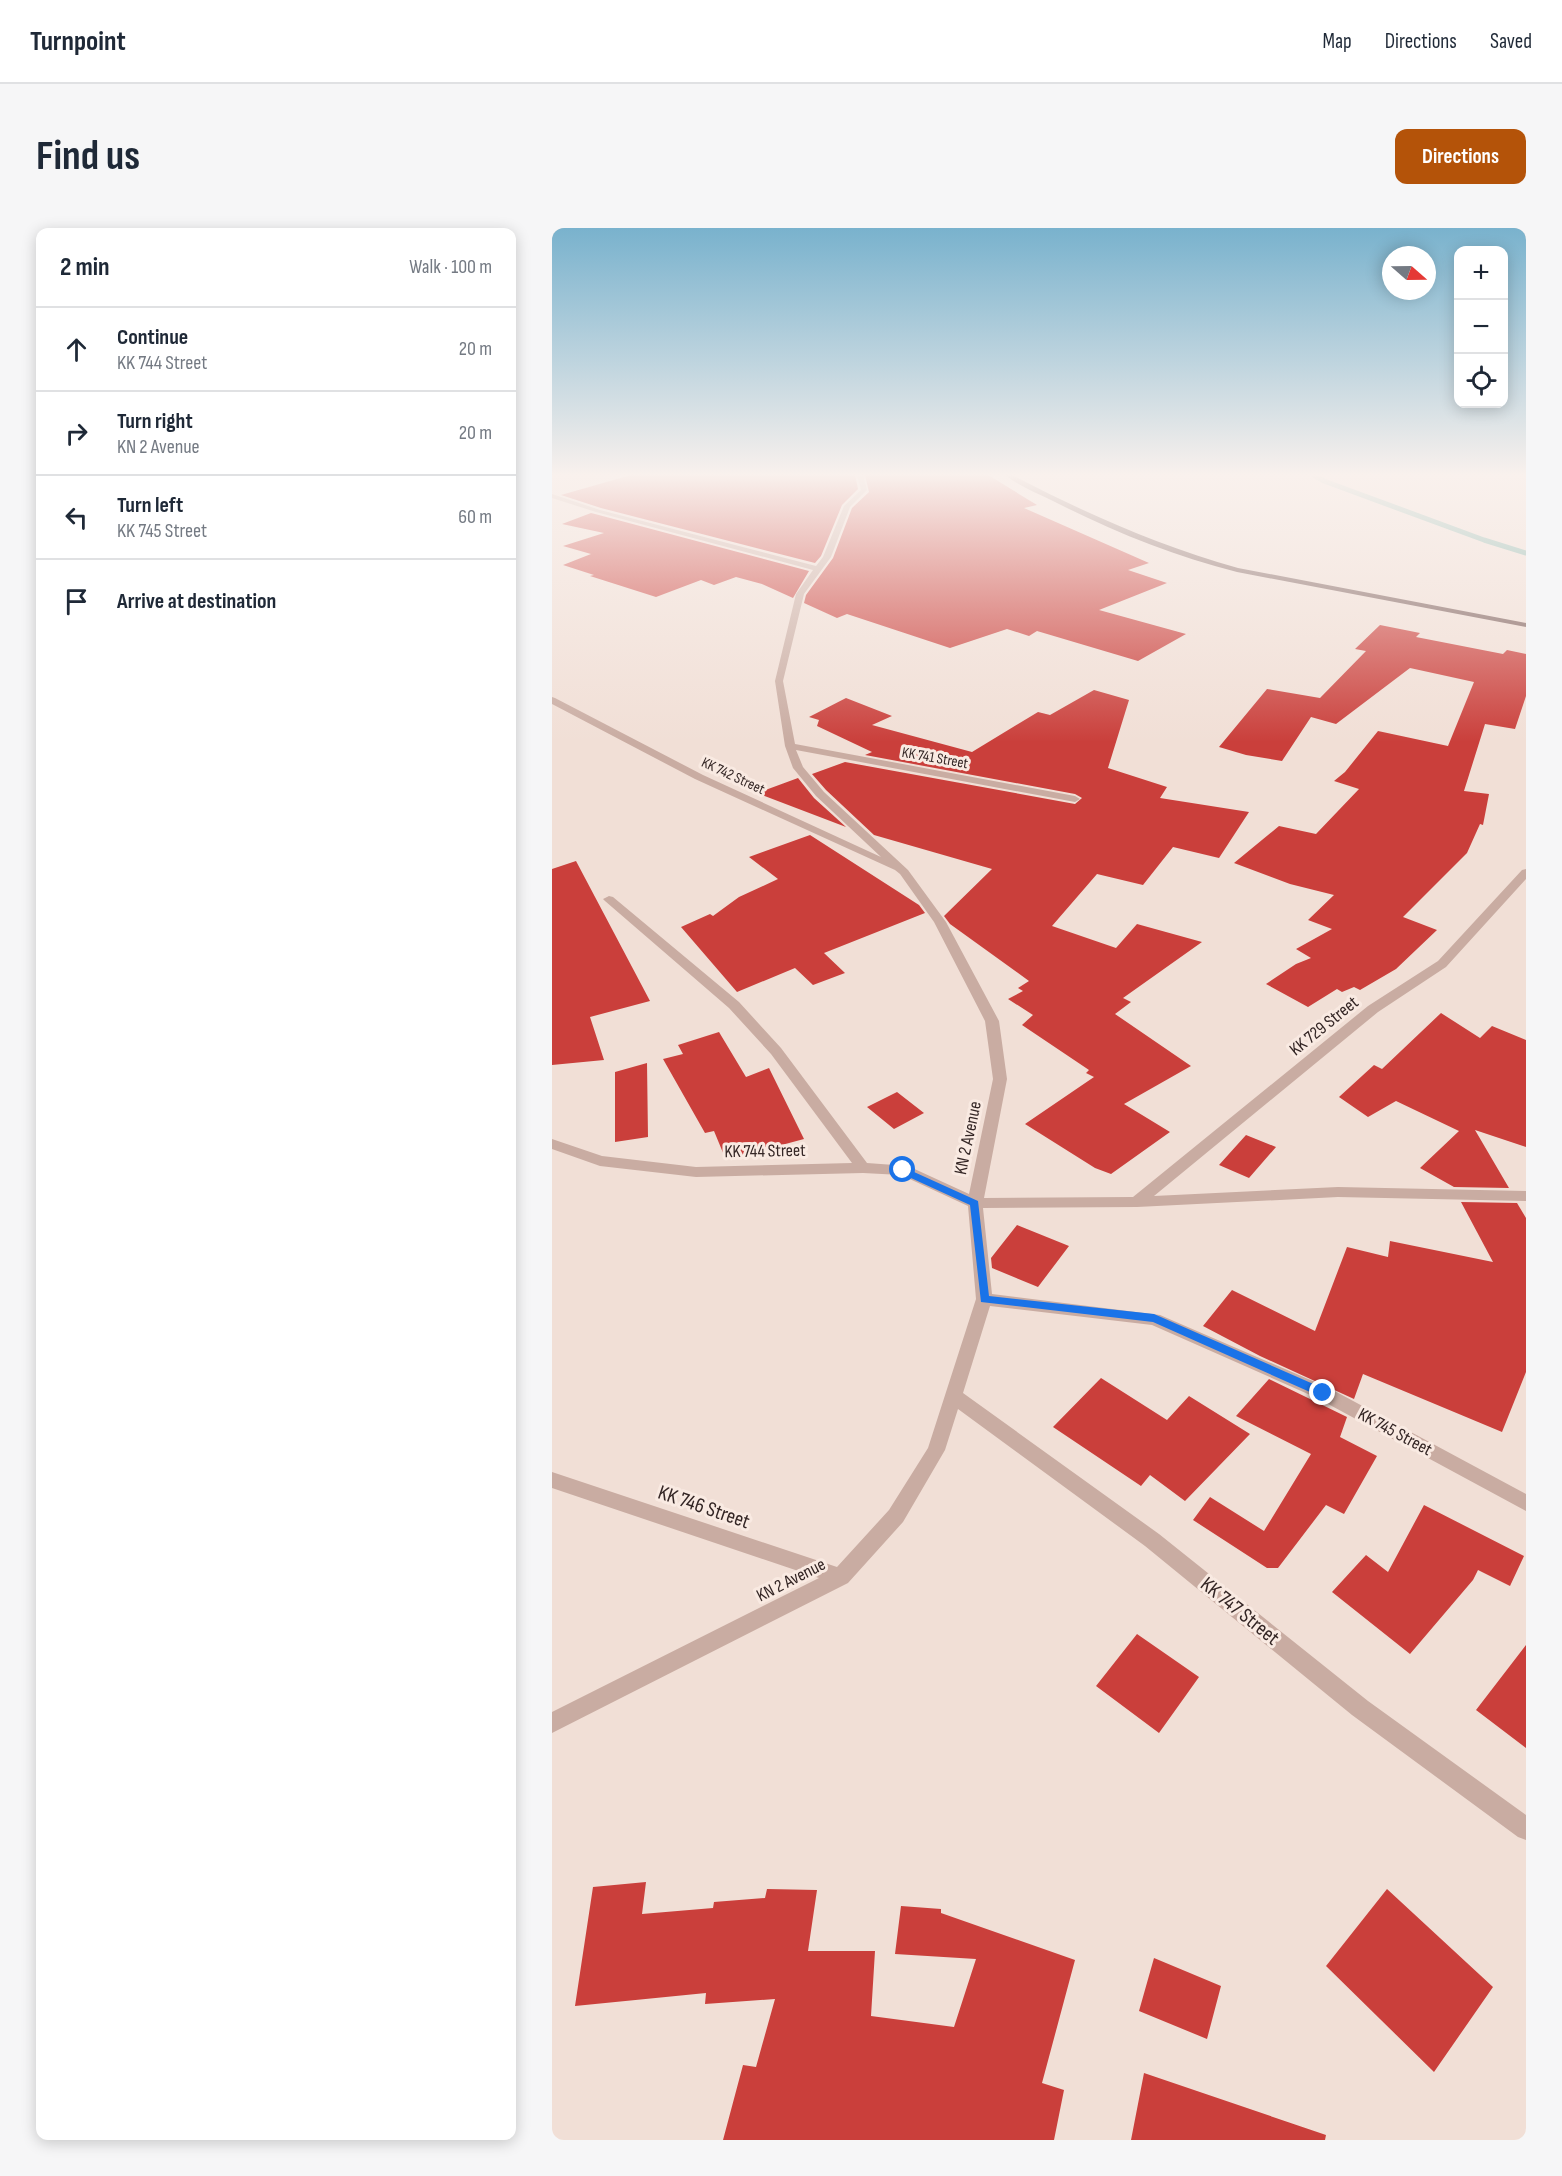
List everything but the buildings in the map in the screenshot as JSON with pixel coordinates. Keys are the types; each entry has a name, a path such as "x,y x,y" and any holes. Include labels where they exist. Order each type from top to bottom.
{"main road":[{"path":"1215,564 1526,625"}],"street":[{"path":"799,564 817,569"},
{"name":"KN 2 Avenue","path":"552,1723 841,1577 896,1516 936,1450 984,1299 975,1203 1000,1079 992,1021 940,922 904,872 820,794 798,768 790,746 779,681 800,594 821,564"},
{"name":"KK 742 Street","path":"552,700 699,777 904,872"},
{"name":"KK 741 Street","path":"790,746 1075,799"},
{"name":"KK 729 Street","path":"1137,1202 1373,1009 1442,964 1526,872"},
{"path":"609,899 734,1005 776,1051 863,1168"},
{"name":"KK 744 Street","path":"552,1144 600,1161 696,1172 863,1168 903,1170 975,1203"},
{"path":"975,1203 1137,1202 1338,1192 1526,1196"},
{"name":"KK 745 Street","path":"984,1299 1154,1318 1323,1393 1526,1503"},
{"name":"KK 747 Street","path":"952,1395 1152,1540 1360,1708 1526,1829"},
{"name":"KK 746 Street","path":"552,1480 841,1577"}],"route":[{"path":"903,1170 975,1203 984,1299 1154,1318 1323,1393"}]}
